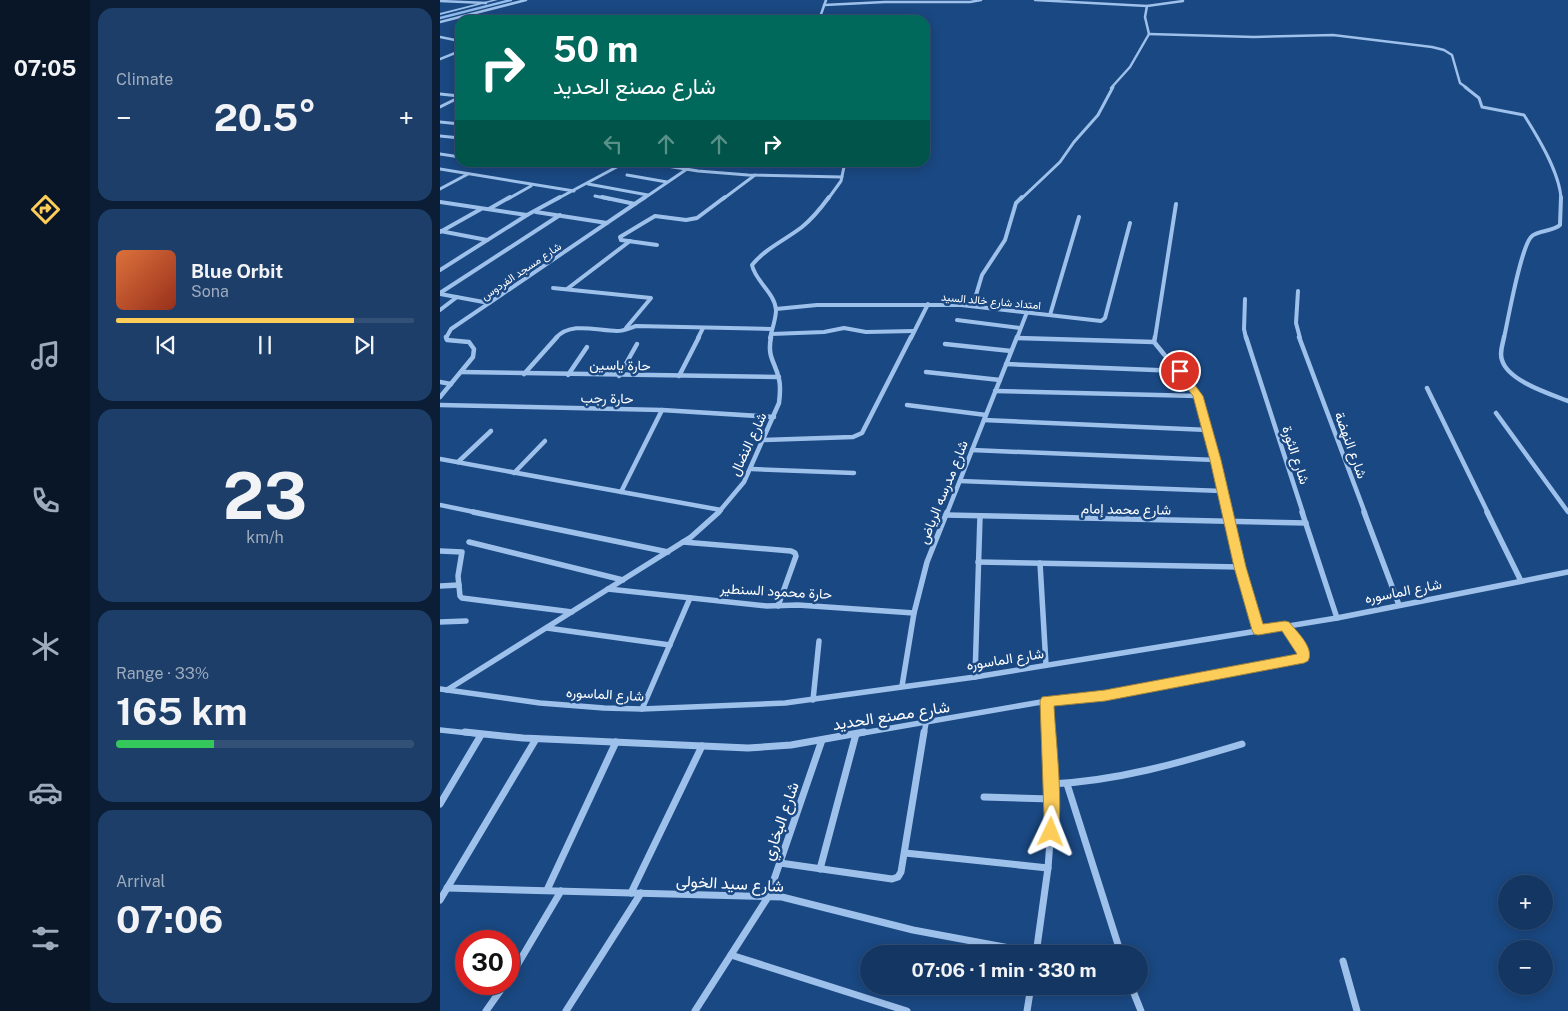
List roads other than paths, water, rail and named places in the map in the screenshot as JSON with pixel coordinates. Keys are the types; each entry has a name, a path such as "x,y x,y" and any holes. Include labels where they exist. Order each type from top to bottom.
{"street":[{"path":"441,13 496,0"},
{"path":"467,15 526,0"},
{"path":"821,15 826,0"},
{"path":"824,5 885,2 970,2 981,0"},
{"path":"1035,0 1147,6 1183,1"},
{"path":"1116,0 1117,4"},
{"path":"440,1 486,3"},
{"path":"973,305 982,275 1005,240 1016,203 1060,162 1074,142 1098,115 1110,90 1130,67 1149,34 1145,17 1147,6"},
{"path":"440,22 455,18"},
{"path":"1149,34 1265,37 1285,35 1333,36 1432,47 1444,50 1452,55 1460,83 1479,98 1482,107 1524,115 1537,136 1561,187 1562,214 1560,225 1556,229 1533,235 1529,240 1521,262 1501,352 1503,364 1513,374 1529,384 1568,401"},
{"path":"440,37 455,40"},
{"path":"440,60 455,53"},
{"path":"440,94 455,96"},
{"path":"440,108 455,100"},
{"path":"440,122 455,124"},
{"path":"440,136 455,138"},
{"path":"440,154 455,156"},
{"path":"440,270 528,215 617,167"},
{"path":"674,167 755,175 842,177"},
{"path":"776,309 767,290 753,271 752,265 755,259 816,215 842,177 844,167"},
{"path":"440,169 574,191"},
{"name":"شارع مسجد الفردوس","path":"440,397 473,357 474,349 469,342 446,340 446,336 451,329 687,169"},
{"path":"440,189 469,173"},
{"path":"627,175 667,182"},
{"path":"657,245 622,240 620,237 653,216 661,215 686,220 695,219 755,175"},
{"path":"587,184 648,195"},
{"path":"488,209 531,186"},
{"path":"595,196 635,204"},
{"path":"440,202 528,215"},
{"path":"1154,342 1176,204"},
{"path":"440,232 481,208"},
{"path":"536,211 607,223"},
{"path":"440,293 560,215"},
{"path":"1050,315 1079,217"},
{"name":"امتداد شارع خالد السيد","path":"776,309 817,304 973,305 1099,321 1105,319 1130,222"},
{"path":"440,232 487,240"},
{"path":"566,289 630,241"},
{"path":"440,263 448,264"},
{"path":"552,288 651,298 624,330"},
{"name":"شارع النهضة","path":"1298,291 1296,322 1298,333 1399,605"},
{"path":"440,293 489,303"},
{"path":"440,310 457,297"},
{"name":"شارع الثورة","path":"1245,299 1244,329 1248,345 1337,618"},
{"path":"764,440 852,437 862,433 928,304"},
{"name":"شارع النضال","path":"443,690 668,552 721,510 752,469 774,417 781,390 779,377 771,361 769,345 776,309"},
{"name":"شارع مدرسه الرياض","path":"902,686 914,612 927,562 1026,312"},
{"path":"957,320 1020,328"},
{"path":"524,374 565,330 574,328 624,330 636,326 824,332 844,328 866,332 914,331"},
{"path":"679,376 704,328"},
{"path":"1017,338 1154,342 1180,371 1198,396 1216,460 1240,567 1258,630"},
{"path":"619,376 637,344"},
{"path":"946,344 1011,352"},
{"path":"568,375 587,346"},
{"path":"1006,364 1180,371"},
{"name":"حارة ياسين","path":"462,372 619,376 779,377"},
{"path":"926,372 1000,380"},
{"path":"440,382 451,384"},
{"path":"1427,388 1521,581"},
{"path":"995,391 1198,396"},
{"name":"حارة رجب","path":"440,405 662,410 774,417"},
{"path":"907,405 985,418 1208,430"},
{"path":"621,492 662,410"},
{"path":"1496,412 1568,512"},
{"path":"458,462 491,431"},
{"path":"514,473 545,442"},
{"path":"972,450 1216,460"},
{"path":"440,459 721,510"},
{"path":"752,469 854,473"},
{"path":"960,480 1222,491"},
{"path":"440,505 668,552"},
{"name":"شارع محمد إمام","path":"946,515 1230,523 1306,523"},
{"path":"975,678 980,516"},
{"path":"468,542 623,580"},
{"path":"683,542 791,551 795,553 796,556 778,606"},
{"path":"440,550 458,550 462,552 458,576 460,596 466,599 572,612"},
{"path":"978,562 1240,567"},
{"path":"1040,563 1046,665"},
{"name":"شارع الماسوره","path":"443,690 559,705 642,709 745,706 814,700 902,686 975,678 1337,618 1568,572"},
{"path":"440,586 459,586"},
{"name":"حارة محمود السنطير","path":"608,589 778,606 798,604 914,612"},
{"path":"642,709 690,598"},
{"path":"440,622 466,621"},
{"name":"شارع مصنع الحديد","path":"440,730 536,739 748,748 791,746 1047,701 1105,696 1304,658 1303,651 1285,626"},
{"path":"546,628 670,645"},
{"path":"814,700 818,641"},
{"path":"1037,945 1048,868 1051,799 1047,701"},
{"path":"780,863 892,880 898,877 901,872 905,852 926,723"},
{"path":"820,869 856,734"},
{"path":"440,804 481,735"},
{"path":"440,900 536,739"},
{"name":"شارع البخاري","path":"696,1011 768,896 822,740"},
{"path":"548,890 616,742"},
{"path":"1050,784 1067,784 1142,772 1174,765 1242,744"},
{"path":"631,893 702,746"},
{"path":"1067,784 1118,945"},
{"path":"984,796 1051,799"},
{"path":"905,852 1048,868"},
{"name":"شارع سيد الخولى","path":"447,888 782,897 912,930 990,945"},
{"path":"520,960 561,891"},
{"path":"566,1011 642,893"},
{"path":"731,954 907,1011"},
{"path":"1343,961 1357,1011"},
{"path":"486,1011 497,995"},
{"path":"1027,1011 1030,995"},
{"path":"1135,995 1141,1011"}],"waterway":[{"path":"440,18 511,0"}]}
